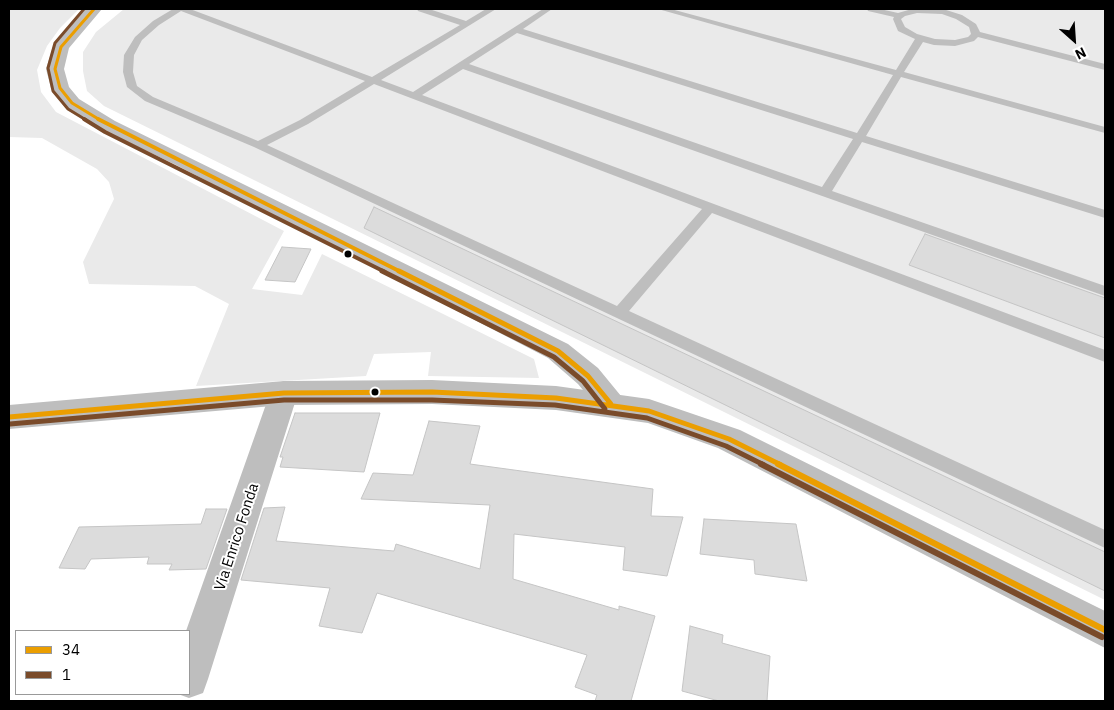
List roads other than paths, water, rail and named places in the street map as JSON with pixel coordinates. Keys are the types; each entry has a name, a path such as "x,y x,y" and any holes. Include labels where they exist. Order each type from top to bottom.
{"street":[{"path":"93,12 61,47 55,69 60,88 72,103 108,124 558,351 588,376 611,404"},
{"path":"9,417 284,393 432,392 556,398 611,404 649,411 729,438 1105,630"},
{"name":"Via Enrico Fonda","path":"190,676 284,393"}],"lane":[{"path":"1105,356 181,9 156,23 138,39 129,55 128,72 132,87 149,99 258,145 1105,539"},
{"path":"421,9 467,24"},
{"path":"258,145 304,122 492,9"},
{"path":"414,96 548,9"},
{"path":"662,9 1105,130"},
{"path":"871,9 899,16 917,10 945,10 970,23 975,29 976,34"},
{"path":"899,16 897,23 901,28 920,39 941,43 955,43 971,39 976,34"},
{"path":"516,30 1105,214"},
{"path":"976,34 1105,67"},
{"path":"826,192 920,39"},
{"path":"462,65 1105,291"},
{"path":"620,312 710,207"}]}
